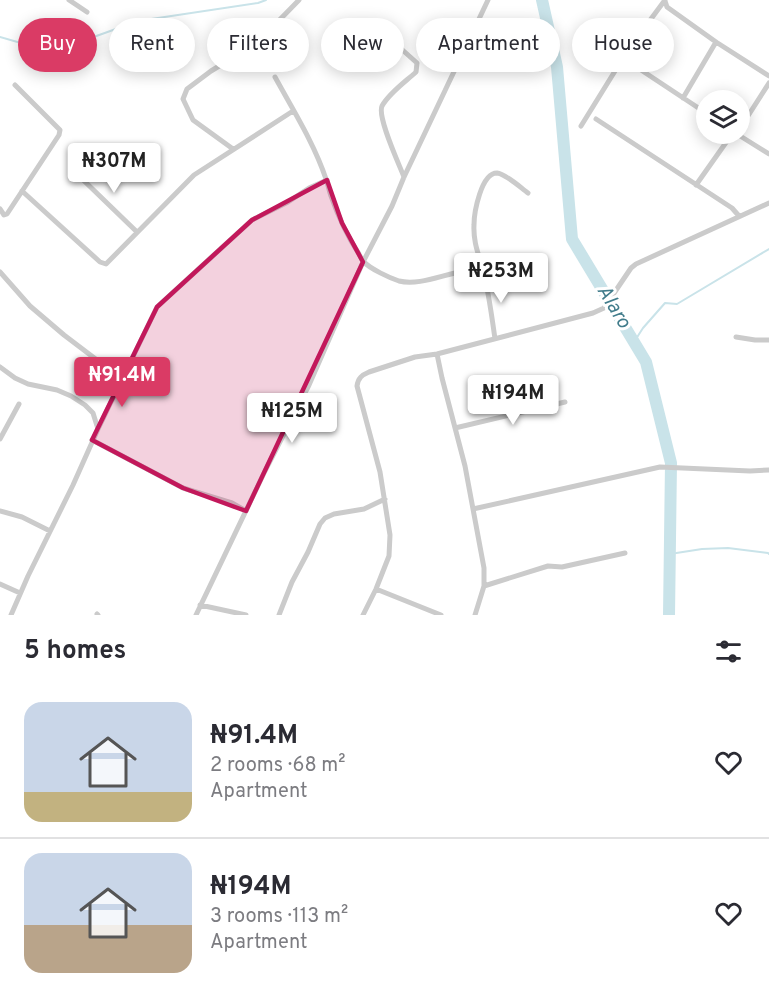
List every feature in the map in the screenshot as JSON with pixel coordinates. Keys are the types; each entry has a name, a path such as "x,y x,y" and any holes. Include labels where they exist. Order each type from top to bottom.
{"street":[{"path":"69,0 87,12"},
{"path":"233,149 194,120 183,99 187,89 210,71 257,43 299,0"},
{"path":"196,615 309,385 363,261 392,206 488,0"},
{"path":"665,1 667,7 769,76"},
{"path":"652,18 665,1"},
{"path":"683,98 716,42"},
{"path":"404,51 417,63 416,72 387,99 381,108 382,120 404,177"},
{"path":"581,126 614,72"},
{"path":"645,72 696,106"},
{"path":"275,77 314,149 342,223 363,261 380,272 405,282 439,278 464,271 477,270 484,273"},
{"path":"750,113 769,83"},
{"path":"0,209 4,215 7,214 59,135 60,130 15,85"},
{"path":"22,191 100,262 106,264 194,175 294,111"},
{"path":"596,119 732,208 739,216"},
{"path":"750,142 769,154"},
{"path":"696,184 724,144"},
{"path":"76,173 137,232"},
{"path":"495,339 484,273 476,248 474,224 479,195 482,186 491,175 499,173 528,193"},
{"path":"10,615 157,307 252,220 327,180"},
{"path":"363,615 389,556 390,535 380,472 357,386 362,375 415,357 437,354 593,314 604,308 636,264 769,203"},
{"path":"0,272 30,306 64,335 118,376 123,376"},
{"path":"736,337 755,340 769,339"},
{"path":"437,354 465,466 484,568 484,586 475,615"},
{"path":"0,367 28,384 57,390 86,405 93,413 98,429"},
{"path":"455,428 565,402"},
{"path":"0,439 19,404"},
{"path":"92,440 183,488 232,503 246,511"},
{"path":"473,508 660,467 769,470"},
{"path":"279,615 292,582 325,518 334,514 364,509 385,499"},
{"path":"0,511 50,531"},
{"path":"484,586 548,566 562,567 625,553"},
{"path":"0,584 20,593"},
{"path":"376,589 441,615"},
{"path":"200,605 246,615"}],"highlighted area":[{"path":"327,180 342,223 363,262 246,511 183,488 92,440 157,307 252,220"}],"waterway":[{"path":"0,37 52,52 138,21 266,0"},
{"name":"Alaro","path":"542,0 557,67 572,239 646,362 671,463 669,615"},
{"path":"634,342 665,303 677,304 769,249"},
{"path":"670,554 728,548 769,554"}]}
